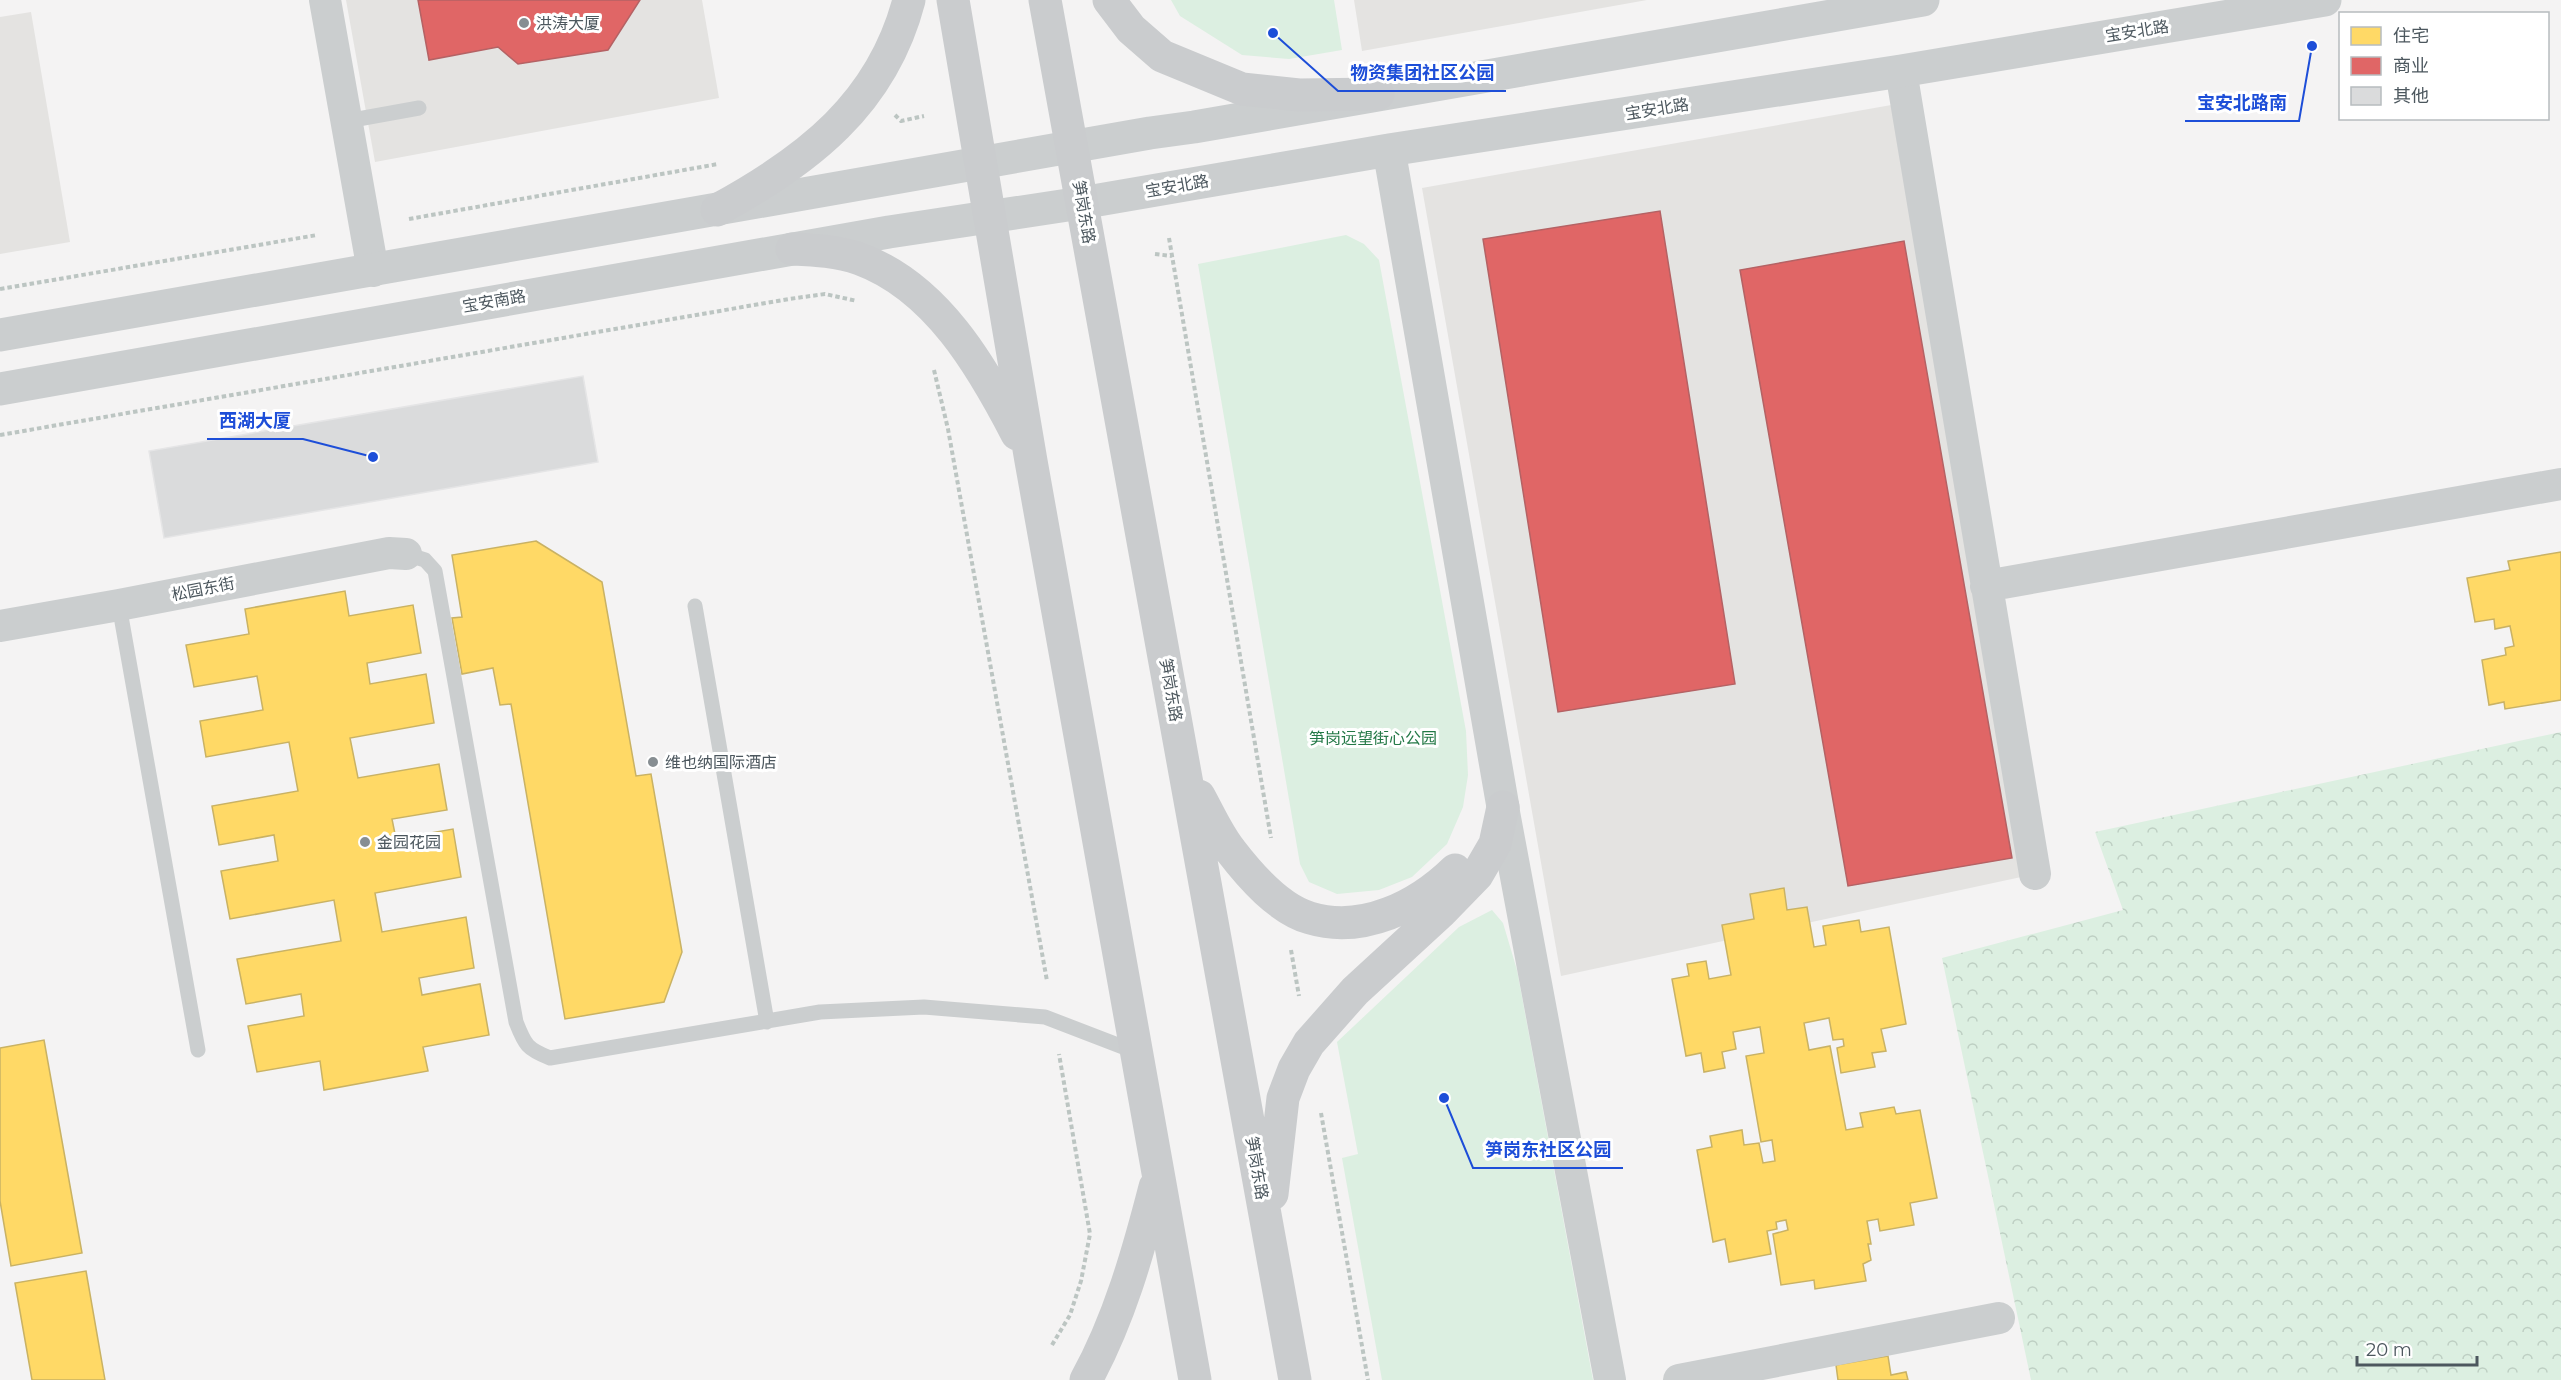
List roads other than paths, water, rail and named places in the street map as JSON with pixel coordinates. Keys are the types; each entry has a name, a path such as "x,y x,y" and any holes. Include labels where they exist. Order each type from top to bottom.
{"main road":[{"path":"717,210 787,170 836,127 871,86 886,61 897,37 909,0"},
{"path":"953,0 1031,461 1195,1380"},
{"name":"笋岗东路","path":"1045,0 1295,1380"},
{"path":"1109,0 1131,29 1162,56 1242,89 1299,95 1378,94"},
{"path":"792,249 839,253 861,259 883,270 913,291 944,320 973,355 1031,461"},
{"path":"1186,774 1230,850 1262,887 1309,918 1340,924 1371,920 1428,893 1467,859 1503,807"},
{"path":"1268,1230 1283,1098 1294,1068 1308,1042 1355,991 1442,911 1476,874 1495,844 1503,807"},
{"path":"1086,1380 1097,1360 1137,1258 1158,1176"}],"street":[{"path":"325,0 374,271"},
{"path":"0,335 1378,94 1804,10 1923,0"},
{"name":"宝安北路","path":"989,218 1389,150 1901,70 2325,0"},
{"path":"1901,70 2035,874"},
{"path":"1389,150 1503,807 1610,1380"},
{"name":"宝安南路","path":"0,389 792,249 989,218"},
{"path":"1986,586 2561,484"},
{"name":"松园东街","path":"0,626 388,553 406,554"},
{"path":"1679,1380 1999,1318"}],"lane":[{"path":"347,121 419,108"},
{"path":"406,554 425,560 435,571 516,1022 524,1042 532,1050 550,1058 820,1012 924,1007 1045,1017 1136,1052"},
{"path":"119,605 198,1050"},
{"path":"694,606 767,1022"}],"place":[{"name":"洪涛大厦","path":"524,23"},
{"name":"物资集团社区公园","path":"1273,33"},
{"name":"宝安北路南","path":"2312,46"},
{"name":"西湖大厦","path":"373,457"},
{"name":"维也纳国际酒店","path":"653,762"},
{"name":"金园花园","path":"365,842"},
{"name":"笋岗东社区公园","path":"1444,1098"}],"park label":[{"name":"笋岗远望街心公园","path":"1373,738"}]}
